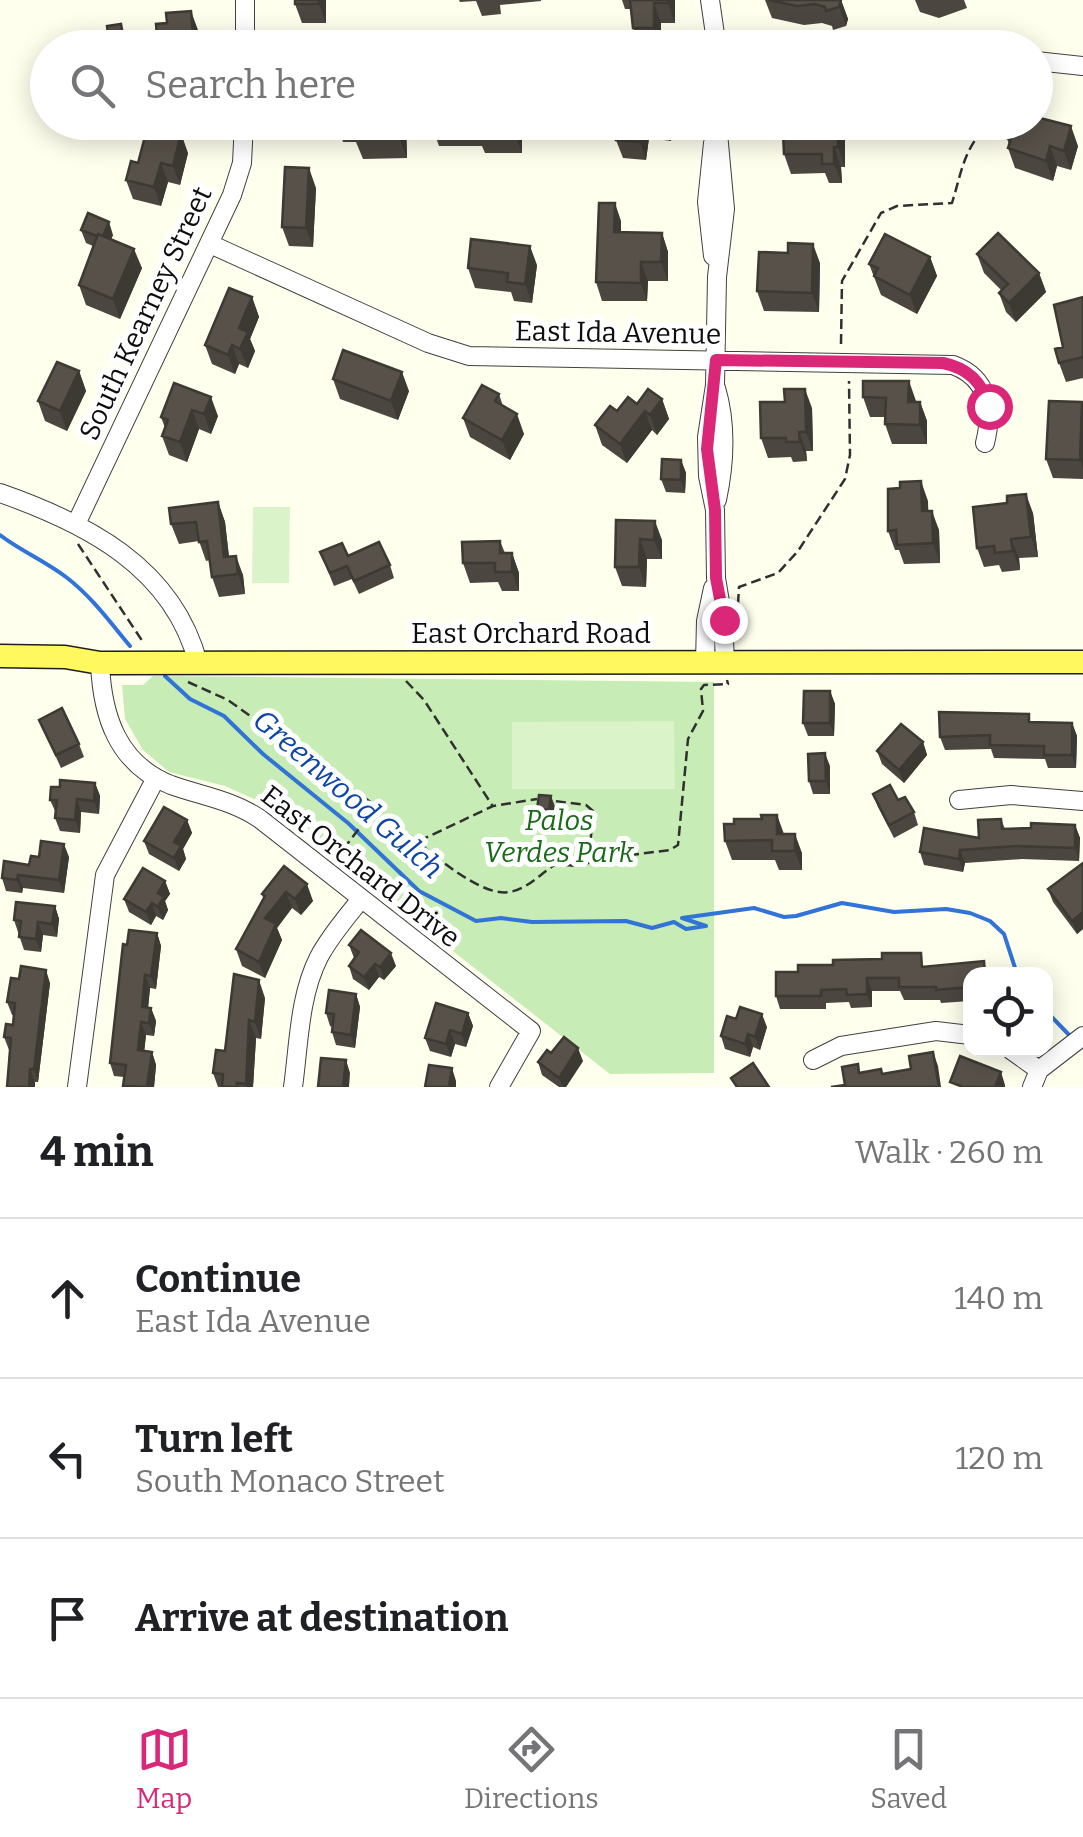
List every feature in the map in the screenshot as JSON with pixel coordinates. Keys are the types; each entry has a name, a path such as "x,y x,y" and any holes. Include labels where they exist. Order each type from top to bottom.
{"main road":[{"name":"East Orchard Road","path":"0,656 65,656 100,663 189,669 395,663 1083,662"},
{"name":"East Orchard Road","path":"0,669 67,669 100,663"}],"street":[{"path":"244,0 245,30"},
{"path":"710,0 715,30"},
{"path":"719,30 724,0"},
{"path":"1053,63 1083,66"},
{"name":"South Kearney Street","path":"74,528 210,244 240,171 243,140"},
{"path":"715,140 707,202 717,277 715,385 723,414 724,439 715,510 716,578 706,620 715,662"},
{"name":"East Ida Avenue","path":"210,244 428,344 456,353 503,359 928,362 962,368 976,380 988,403 990,416 984,443"},
{"path":"0,493 119,550 164,595 183,621 189,669"},
{"name":"East Orchard Drive","path":"100,663 102,698 109,724 130,756 156,778 246,810 531,1032 499,1087"},
{"path":"77,1087 105,875 156,778"},
{"path":"959,800 1012,794 1083,800"},
{"path":"293,1087 312,973 327,944 360,899"},
{"path":"812,1060 841,1046 936,1032 963,1034"},
{"path":"1021,1057 1042,1072 1083,1036"}],"path":[{"path":"738,606 739,586 778,572 798,551 845,479 850,455 842,281 881,213 897,206 952,203 966,152 974,140"},
{"path":"74,528 86,544"},
{"path":"74,528 146,646"},
{"path":"189,669 376,806 468,881 503,893 526,886 556,864 584,865 670,850 678,845 688,739 703,710 700,689 709,684 728,684 715,662"},
{"path":"395,663 402,677 424,700 493,806"},
{"path":"420,841 493,806 539,800"},
{"path":"555,801 586,805 594,810 591,853 584,865"},
{"path":"326,872 376,806"}],"green space":[{"path":"253,507 290,507 289,583 252,583"},
{"name":"Palos Verdes Park","path":"153,676 714,682 714,1073 610,1074 265,804 225,786 169,772 143,750 125,719 122,685 143,685"},
{"path":"674,721 675,789 512,789 512,722"}],"building":[{"path":"295,0 319,0 319,4 295,4"},
{"path":"630,0 668,3 654,3 654,28 633,28"},
{"path":"769,0 841,0 839,7 826,11 815,4 797,6"},
{"path":"191,11 193,30 156,30 156,24 167,23 166,13"},
{"path":"121,24 122,30 108,30 107,26"},
{"path":"1053,121 1071,126 1064,151 1050,146 1046,161 1008,148 1011,140 1053,140"},
{"path":"144,140 179,140 173,166 161,163 154,187 126,180 131,161 138,163"},
{"path":"783,140 838,140 834,164 822,164 822,154 784,154"},
{"path":"285,167 309,168 306,228 282,227"},
{"path":"599,203 615,203 614,232 662,233 661,262 641,262 641,283 596,282"},
{"path":"88,213 109,222 103,236 81,230"},
{"path":"998,233 1039,273 1009,303 999,293 1008,284 977,254"},
{"path":"98,234 134,249 113,299 79,285"},
{"path":"885,234 930,257 910,295 874,276 878,268 869,264"},
{"path":"471,239 530,246 525,284 507,282 508,273 468,268"},
{"path":"788,243 813,244 812,293 757,291 759,252 788,253"},
{"path":"229,288 252,297 239,328 248,332 240,349 232,345 228,355 205,345"},
{"path":"1083,297 1083,357 1059,363 1055,349 1063,347 1054,305"},
{"path":"343,350 402,372 391,401 333,379"},
{"path":"57,362 79,371 60,411 38,401"},
{"path":"863,381 909,381 908,402 920,402 920,425 885,424 886,398 863,397"},
{"path":"174,383 211,397 204,414 192,410 180,442 162,436 168,420 161,417"},
{"path":"482,385 499,394 495,401 517,414 502,440 463,418"},
{"path":"648,389 662,399 650,415 645,411 620,444 595,425 610,406 617,411 628,397 637,404"},
{"path":"784,389 805,389 806,432 799,432 800,442 761,438 760,402 785,402"},
{"path":"1049,401 1082,402 1080,460 1046,459"},
{"path":"662,459 681,460 681,480 661,479"},
{"path":"921,481 922,511 932,511 933,543 897,545 896,530 888,531 888,489 900,488 900,482"},
{"path":"1026,494 1031,537 1011,539 1013,551 995,553 994,546 977,548 973,507 1007,503 1007,496"},
{"path":"218,502 224,557 236,556 238,574 212,577 207,541 199,542 196,522 171,524 169,508"},
{"path":"616,520 655,521 654,540 640,539 639,567 615,567"},
{"path":"500,541 500,553 512,553 512,572 495,572 495,563 463,563 462,542"},
{"path":"379,542 390,565 354,581 347,566 330,573 320,552 342,543 348,556"},
{"path":"804,691 830,691 830,723 803,723"},
{"path":"62,708 79,744 56,755 39,720"},
{"path":"939,712 1029,714 1029,722 1072,723 1072,755 1044,755 1044,746 990,745 990,735 940,737"},
{"path":"901,724 923,742 899,770 877,751"},
{"path":"825,753 826,781 809,781 808,754"},
{"path":"60,780 95,783 94,801 77,799 75,820 55,818 57,800 50,800 51,787 60,787"},
{"path":"890,785 898,800 905,797 914,812 889,825 873,794"},
{"path":"539,795 551,796 549,810 537,809"},
{"path":"164,807 187,820 174,842 181,846 174,858 144,841"},
{"path":"761,815 777,815 777,834 795,834 795,851 772,851 772,840 725,841 724,824 734,824 734,819 762,819"},
{"path":"1001,819 1002,829 1031,828 1031,823 1075,825 1075,848 1017,846 960,850 959,859 920,852 924,828 979,838 978,820"},
{"path":"41,841 64,844 59,880 18,875 17,880 2,878 4,861 29,865 31,856 39,857"},
{"path":"1083,863 1083,912 1072,921 1048,889"},
{"path":"284,866 307,884 295,899 286,892 265,918 276,924 259,962 236,949 265,896 262,894"},
{"path":"143,868 165,881 158,893 164,897 158,907 152,903 146,912 124,899"},
{"path":"16,902 55,906 52,924 38,922 36,939 19,937 21,921 14,920"},
{"path":"129,930 157,933 151,976 145,975 142,1007 151,1008 149,1023 141,1022 138,1050 152,1052 147,1087 123,1086 126,1065 110,1063 123,944 127,945"},
{"path":"361,930 391,953 380,967 375,964 364,977 349,966 359,952 349,945"},
{"path":"882,953 921,953 922,967 984,961 984,967 963,967 963,988 899,987 899,978 867,978 867,994 847,995 846,989 821,990 821,996 776,996 776,972 798,972 798,965 833,965 833,960 882,959"},
{"path":"21,966 46,970 29,1087 7,1087 11,1038 4,1037 6,1024 13,1025 15,1003 7,1002 11,978 19,979"},
{"path":"234,974 259,980 255,1022 249,1020 246,1084 222,1087 223,1074 213,1073 216,1050 225,1051"},
{"path":"329,990 356,994 351,1035 332,1032 334,1014 326,1013"},
{"path":"436,1003 468,1013 462,1034 450,1030 446,1044 425,1038"},
{"path":"740,1007 762,1014 755,1037 748,1034 745,1044 721,1036 727,1016 736,1019"},
{"path":"564,1037 578,1048 559,1078 538,1062"},
{"path":"933,1052 939,1087 831,1087 845,1085 842,1067 858,1064 859,1073 881,1069 882,1074 911,1069 909,1056"},
{"path":"960,1056 1001,1072 995,1087 963,1087 950,1082"},
{"path":"321,1058 346,1060 343,1087 318,1087"},
{"path":"753,1063 769,1087 737,1087 731,1078"},
{"path":"429,1065 452,1068 449,1087 425,1087"}],"waterway":[{"name":"Greenwood Gulch","path":"0,535 75,584 130,646"},
{"name":"Greenwood Gulch","path":"165,676 190,699 224,716 263,754 348,823 419,891 476,921 626,921 652,928 674,922 686,929 706,926 682,918 754,908 784,917 842,903 894,912 946,909 990,921 1004,934 1015,967"},
{"name":"Greenwood Gulch","path":"1053,1018 1073,1039"}],"route":[{"path":"724,620 716,578 715,510 707,449 716,360 943,363 969,373 982,388 989,406"}]}
